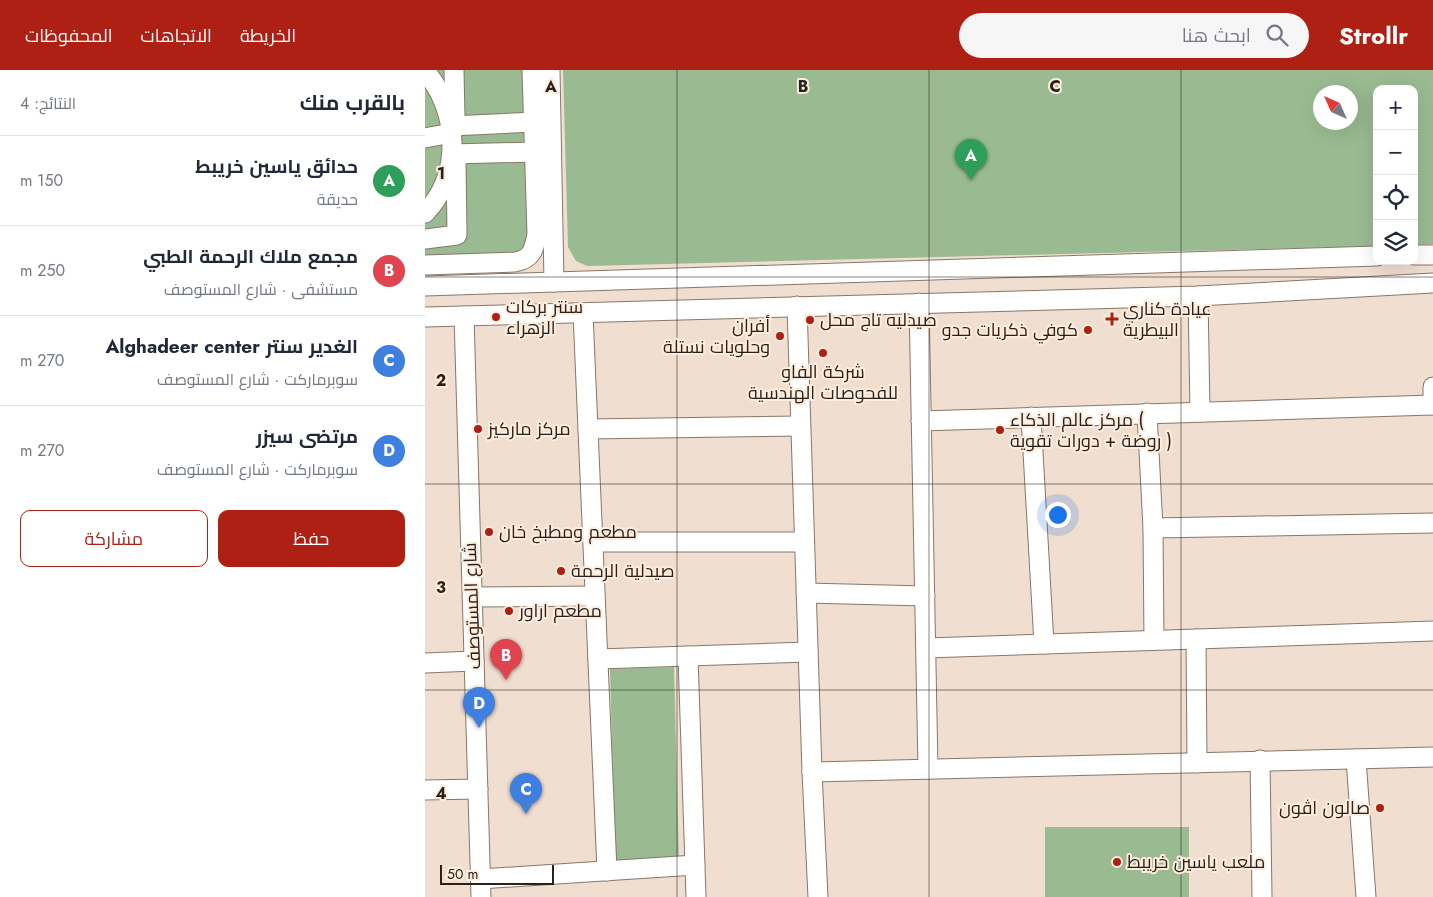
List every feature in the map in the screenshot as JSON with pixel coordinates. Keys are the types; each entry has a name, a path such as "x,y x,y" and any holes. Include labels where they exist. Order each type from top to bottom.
{"street":[{"path":"425,239 457,235 453,129 454,70"},
{"path":"425,265 515,262 526,260 533,252 537,234 532,70"},
{"path":"550,70 554,282"},
{"path":"425,71 444,99 453,129"},
{"path":"425,138 453,129 534,122"},
{"path":"454,154 535,152"},
{"path":"425,213 439,194 454,154"},
{"path":"1418,255 1433,255"},
{"path":"425,286 1373,256"},
{"path":"721,278 721,309"},
{"path":"425,317 1198,296 1433,283"},
{"path":"1198,296 1200,412"},
{"path":"919,303 928,769"},
{"path":"797,306 811,772 818,897"},
{"path":"583,313 607,871"},
{"name":"شارع المستوصف","path":"464,316 481,888"},
{"path":"921,421 1433,405 1433,387"},
{"path":"1147,413 1153,528 1154,640"},
{"path":"1031,417 1044,644"},
{"path":"588,429 800,426"},
{"path":"1153,528 1433,523"},
{"path":"593,542 804,542"},
{"path":"806,594 925,596"},
{"path":"472,597 595,596"},
{"path":"926,648 1433,631"},
{"path":"1196,639 1197,763"},
{"path":"598,659 807,652"},
{"path":"688,656 696,897"},
{"path":"425,663 474,661"},
{"path":"811,772 1259,760 1433,758 1433,752"},
{"path":"1356,759 1366,897"},
{"path":"1259,760 1262,897"},
{"path":"425,790 478,789"},
{"path":"481,888 607,871 695,865"}],"green space":[{"path":"425,70 537,70 541,250 425,271"},
{"path":"563,70 1433,70 1433,244 1418,245 1418,85 1373,85 1373,246 587,266 576,261 568,247"},
{"path":"674,667 679,860 615,862 610,669"},
{"name":"ملعب ياسين خريبط","path":"1045,827 1189,827 1189,897 1045,897"}],"place":[{"name":"حدائق ياسين خريبط","path":"971,180"},
{"name":"سنتر بركات الزهراء","path":"496,317"},
{"name":"عيادة كناري البيطرية","path":"1112,319"},
{"name":"صيدليه تاج محل","path":"810,320"},
{"name":"كوفي ذكريات جدو","path":"1088,330"},
{"name":"أفران وحلويات نستلة","path":"780,336"},
{"name":"شركة الفاو للفحوصات الهندسية","path":"823,353"},
{"name":"مركز ماركيز","path":"478,429"},
{"name":"مركز عالم الذكاء ( روضة + دورات تقوية )","path":"1000,430"},
{"name":"مطعم ومطبخ خان","path":"489,532"},
{"name":"صيدلية الرحمة","path":"561,571"},
{"name":"مطعم اراور","path":"509,611"},
{"name":"مجمع ملاك الرحمة الطبي","path":"506,680"},
{"name":"مرتضى سيزر","path":"479,728"},
{"name":"صالون اڤون","path":"1380,808"},
{"name":"الغدير سنتر Alghadeer center","path":"526,814"},
{"name":"ملعب ياسين خريبط","path":"1117,862"}]}
